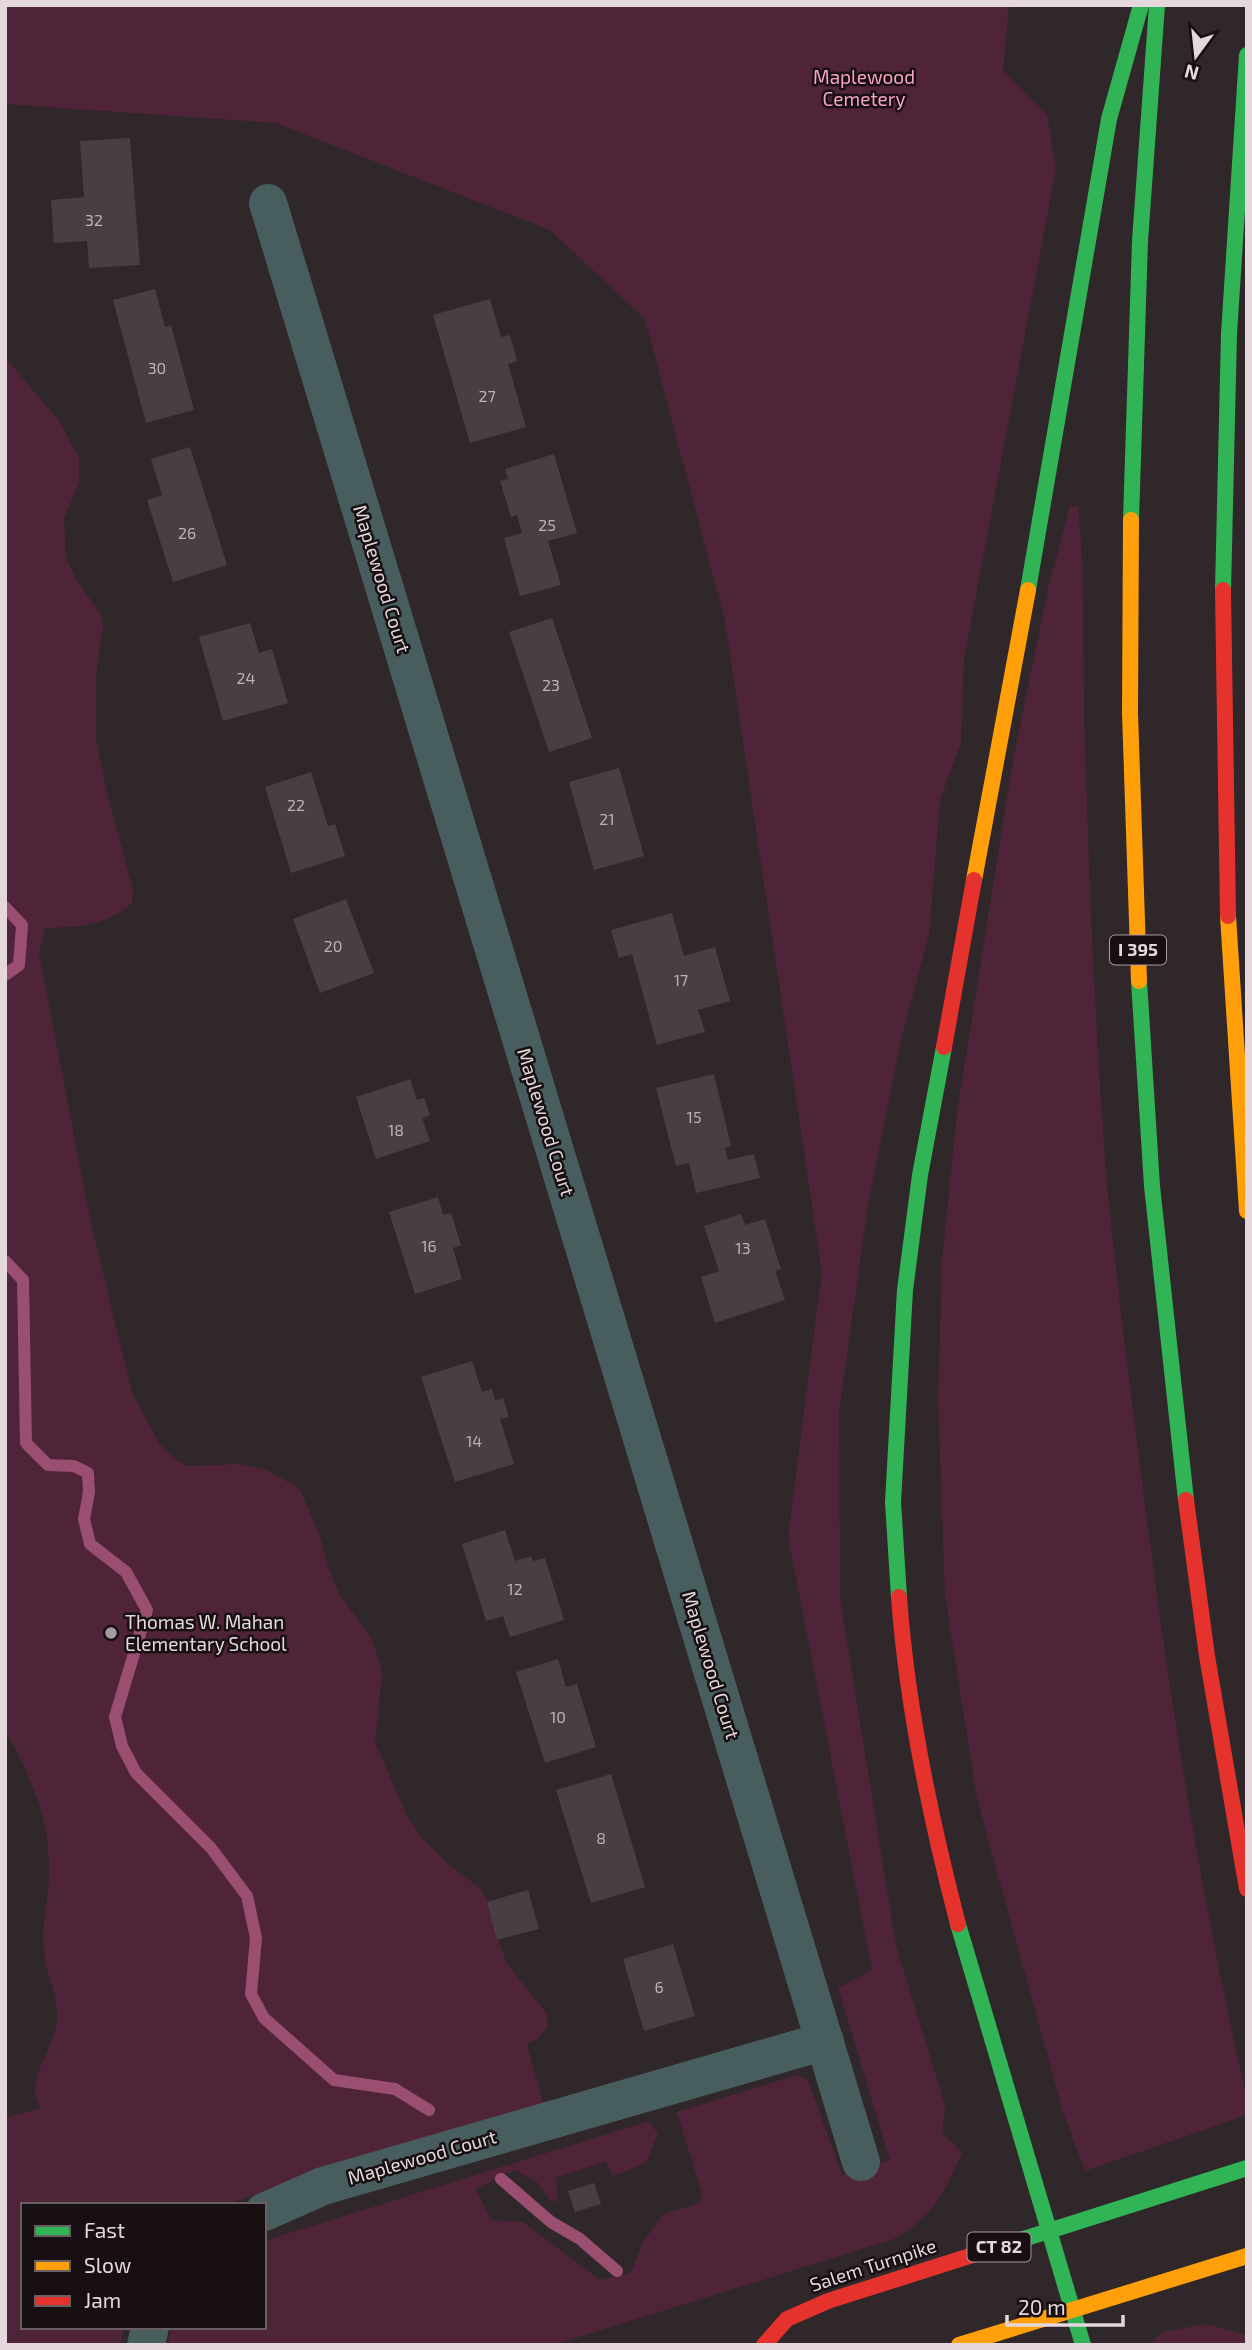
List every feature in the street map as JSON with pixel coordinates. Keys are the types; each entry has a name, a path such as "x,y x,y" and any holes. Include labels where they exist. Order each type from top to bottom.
{"main road":[{"path":"1083,2345 968,1964 933,1829 912,1717 900,1627 893,1485 905,1290 920,1175 1034,562 1109,120 1141,5"},
{"name":"I 395","path":"1157,5 1140,251 1130,481 1129,674 1136,909 1153,1184 1172,1394 1197,1598 1247,1889"},
{"path":"1247,55 1234,233 1225,423 1223,738 1230,978 1247,1211"},
{"path":"1223,738 1243,793"},
{"name":"Salem Turnpike","path":"764,2345 780,2325 807,2309 1247,2168"},
{"path":"959,2345 1247,2256"}],"street":[{"name":"Maplewood Court","path":"268,203 862,2162"},
{"name":"Maplewood Court","path":"266,2211 323,2186 825,2041"}],"green space":[{"name":"Maplewood Cemetery","path":"5,5 1009,5 1003,70 1047,115 1056,169 964,659 961,742 940,800 929,935 901,1039 867,1211 839,1412 840,1598 896,1946 945,2105 942,2133 962,2152 936,2202 918,2223 894,2239 553,2345 167,2345 171,2329 266,2329 266,2240 649,2121 658,2134 646,2163 613,2176 606,2161 556,2178 558,2200 551,2202 537,2182 515,2170 475,2189 492,2220 523,2222 600,2280 631,2273 643,2242 663,2214 700,2203 702,2193 677,2112 797,2075 808,2080 842,2175 890,2160 838,1988 872,1970 788,1536 822,1272 725,621 645,319 550,230 276,123 5,104"},
{"path":"5,357 59,421 79,458 79,483 64,519 66,558 77,581 100,613 103,625 96,676 96,738 106,790 133,889 132,903 123,911 92,924 45,928 39,953 91,1224 133,1395 159,1443 176,1460 187,1466 240,1464 266,1470 299,1488 320,1536 330,1573 341,1597 372,1639 382,1677 375,1742 407,1816 421,1837 448,1864 481,1889 492,1912 507,1964 547,2014 547,2027 538,2038 527,2044 543,2103 307,2175 231,2203 21,2203 21,2329 124,2329 120,2345 5,2345 5,2118 41,2108 35,2088 55,2031 57,2012 43,1944 49,1878 47,1838 32,1784 5,1731"},
{"path":"1070,506 1078,507 1080,532 1095,991 1105,1160 1117,1274 1150,1544 1173,1704 1199,1863 1247,2100 1247,2115 1085,2171 1063,2112 977,1799 945,1595 938,1400 942,1261 957,1113 1012,766 1049,584"},
{"path":"1207,2324 1247,2335 1247,2345 1150,2345 1162,2332"}],"building":[{"path":"130,138 140,265 89,268 87,241 54,243 51,200 84,197 80,141"},
{"path":"155,289 165,327 171,325 194,410 146,423 113,300"},
{"path":"490,299 501,337 510,335 517,361 508,364 526,427 470,443 433,315"},
{"path":"190,447 227,565 173,582 147,500 162,495 151,459"},
{"path":"554,454 577,533 548,541 561,585 520,596 504,538 522,533 517,515 511,517 500,481 508,479 505,469"},
{"path":"552,618 592,738 549,752 509,632"},
{"path":"250,623 259,653 272,649 288,703 223,721 199,637"},
{"path":"619,768 644,856 594,870 569,782"},
{"path":"311,772 328,826 335,824 345,856 291,873 265,787"},
{"path":"346,899 374,973 320,993 293,919"},
{"path":"672,913 684,956 715,947 730,1001 698,1010 705,1032 657,1045 632,954 619,958 611,930"},
{"path":"714,1074 731,1146 725,1148 728,1160 754,1154 760,1178 696,1193 689,1163 676,1166 656,1088"},
{"path":"410,1079 417,1100 424,1098 430,1115 422,1118 430,1141 376,1159 356,1097"},
{"path":"438,1197 443,1215 451,1213 461,1245 453,1248 462,1279 415,1294 389,1212"},
{"path":"741,1214 745,1225 765,1219 781,1269 775,1271 785,1300 715,1323 701,1277 719,1271 704,1226"},
{"path":"472,1361 482,1392 492,1389 495,1401 503,1398 509,1417 500,1419 514,1464 455,1482 421,1377"},
{"path":"505,1530 515,1561 531,1556 533,1561 545,1558 564,1620 510,1637 503,1616 486,1621 462,1544"},
{"path":"558,1659 566,1687 577,1684 596,1747 545,1763 516,1672"},
{"path":"611,1774 645,1887 591,1903 556,1790"},
{"path":"528,1890 539,1929 497,1940 487,1902"},
{"path":"673,1944 695,2016 644,2031 623,1959"},
{"path":"594,2183 601,2204 575,2212 568,2191"}],"waterway":[{"path":"5,907 22,925 19,965 5,975"},
{"path":"5,1261 23,1280 26,1443 48,1465 74,1466 88,1473 89,1492 84,1519 90,1544 126,1572 147,1610 115,1717 122,1746 136,1773 211,1848 247,1896 256,1938 251,1994 264,2018 334,2080 395,2089 429,2110"},
{"path":"501,2179 551,2222 580,2239 617,2271"}],"traffic: fast":[{"path":"1028,590 1109,119 1141,5"},
{"path":"1131,520 1140,241 1157,5"},
{"path":"1223,590 1229,334 1247,55"},
{"path":"1139,981 1152,1186 1186,1500"},
{"path":"899,1597 893,1502 905,1290 920,1175 944,1047"},
{"path":"958,1924 1083,2345"},
{"path":"976,2254 1247,2168"}],"traffic: slow":[{"path":"1131,520 1130,713 1139,981"},
{"path":"974,880 1028,590"},
{"path":"1228,916 1247,1211"},
{"path":"959,2345 1247,2256"}],"traffic: jam":[{"path":"1223,590 1228,916"},
{"path":"944,1047 974,880"},
{"path":"1186,1500 1207,1656 1247,1889"},
{"path":"899,1597 921,1762 958,1924"},
{"path":"764,2345 787,2319 828,2301 976,2254"}],"place":[{"name":"Thomas W. Mahan Elementary School","path":"111,1633"}]}
